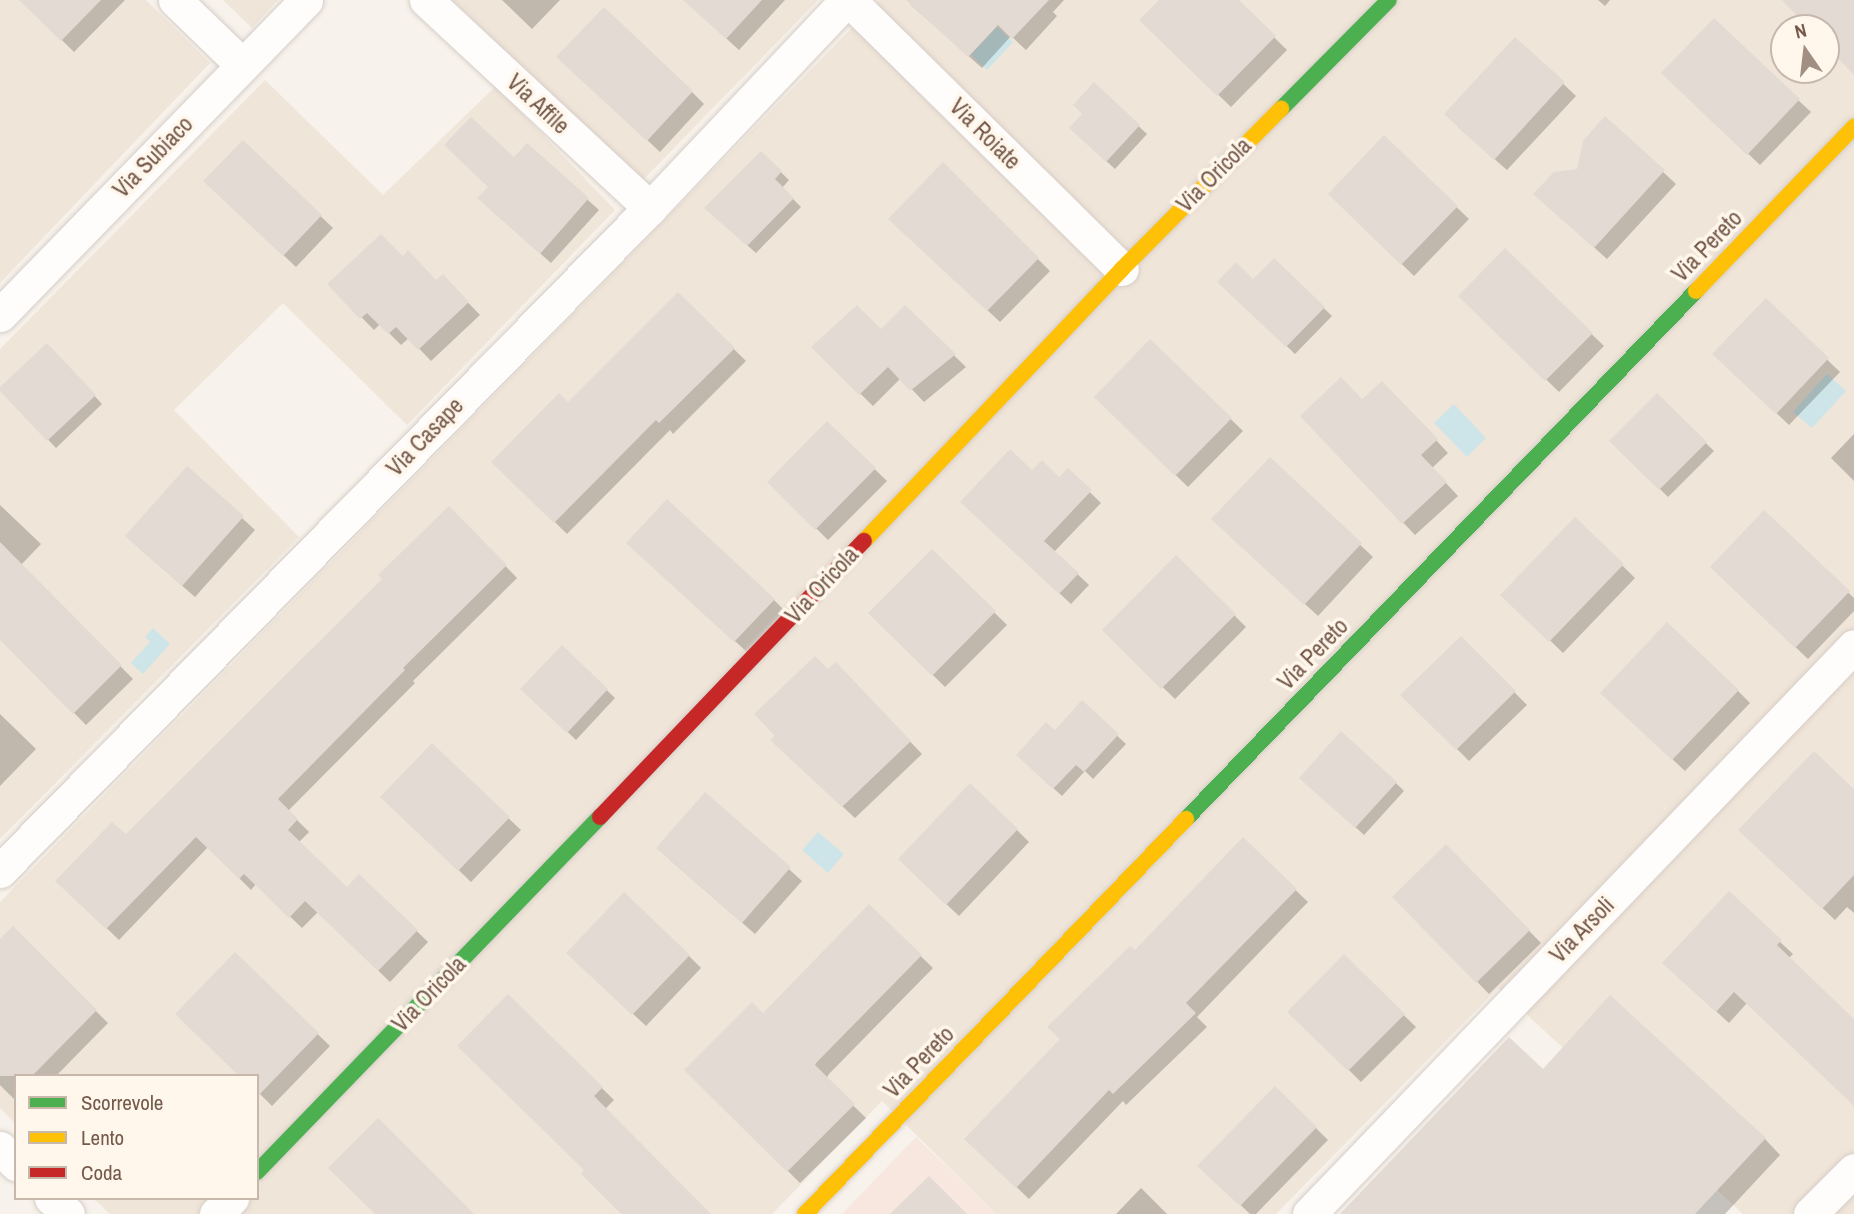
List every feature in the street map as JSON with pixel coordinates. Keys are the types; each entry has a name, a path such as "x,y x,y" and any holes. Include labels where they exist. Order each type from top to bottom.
{"street":[{"path":"175,0 242,65"},
{"name":"Via Subiaco","path":"0,315 306,0"},
{"name":"Via Affile","path":"426,0 650,208"},
{"name":"Via Casape","path":"0,871 650,208 848,0"},
{"name":"Via Roiate","path":"848,0 1122,269"},
{"name":"Via Oricola","path":"259,1170 758,654 1122,269 1389,0"},
{"name":"Via Pereto","path":"805,1214 1854,127"},
{"name":"Via Arsoli","path":"1309,1214 1854,646"},
{"path":"0,1148 14,1162"},
{"path":"1810,1214 1854,1170"},
{"path":"53,1200 68,1214"},
{"path":"216,1214 230,1200"}],"shaded area":[{"path":"0,0 146,0 210,63 0,283"},
{"path":"223,0 278,0 252,28"},
{"path":"452,0 818,0 641,182"},
{"path":"879,0 1854,0 1854,1214 1743,1214 1498,988 1276,1214 996,1214 882,1101 772,1214 110,1214 95,1200 259,1200 259,1074 14,1074 14,1122 0,1108 0,902"},
{"path":"265,80 383,195 496,86 615,210 407,425 283,303 174,410 299,537 0,839 0,349"},
{"path":"916,1137 996,1214 842,1214"}],"water":[{"path":"997,27 1013,42 987,70 971,55"},
{"path":"1827,374 1846,391 1812,428 1793,412"},
{"path":"1454,404 1486,438 1467,457 1434,423"},
{"path":"153,628 170,644 143,674 131,663 150,642 145,637"},
{"path":"818,832 844,854 828,873 802,850"}],"building":[{"path":"19,0 101,0 61,41"},
{"path":"683,0 762,0 726,39"},
{"path":"906,0 1049,0 1012,39 998,25 968,57"},
{"path":"1159,0 1239,0 1276,36 1217,96 1139,20"},
{"path":"1782,0 1854,0 1854,75 1840,60 1840,14 1796,14"},
{"path":"604,7 693,91 647,141 556,57"},
{"path":"1714,18 1770,71 1770,84 1784,84 1800,99 1747,155 1661,73"},
{"path":"1515,37 1565,82 1494,160 1444,114"},
{"path":"1094,82 1140,125 1106,162 1069,128 1082,114 1073,105"},
{"path":"1605,116 1665,170 1594,248 1533,194 1554,172 1577,169 1583,141"},
{"path":"471,117 514,157 527,143 589,198 540,254 477,198 488,187 444,145"},
{"path":"1384,135 1458,206 1401,265 1328,194"},
{"path":"243,140 322,215 283,256 203,181"},
{"path":"761,151 782,171 775,179 794,198 747,246 704,208"},
{"path":"943,162 1039,258 987,311 888,219"},
{"path":"381,234 403,256 408,250 436,280 443,274 469,302 418,350 396,327 388,334 367,313 360,319 327,284"},
{"path":"1505,248 1593,333 1545,381 1458,296"},
{"path":"1274,258 1325,307 1286,347 1217,282 1236,262 1253,279"},
{"path":"678,292 735,348 659,423 656,420 554,523 491,462 559,393 568,402"},
{"path":"1766,298 1829,358 1776,414 1712,354"},
{"path":"857,305 881,329 905,305 956,354 910,391 888,367 859,395 811,347"},
{"path":"1150,339 1232,418 1175,476 1094,397"},
{"path":"47,343 96,395 47,441 0,391 0,387"},
{"path":"1341,377 1362,399 1382,381 1438,439 1421,455 1447,482 1402,524 1300,416"},
{"path":"1657,393 1707,442 1659,490 1609,441"},
{"path":"827,421 876,468 815,530 767,482"},
{"path":"1010,449 1032,470 1042,460 1059,477 1068,468 1092,490 1044,541 1079,573 1059,594 960,502"},
{"path":"1270,457 1362,543 1304,605 1211,519"},
{"path":"187,466 244,516 182,586 125,536"},
{"path":"667,499 775,599 734,642 626,543"},
{"path":"449,506 507,565 403,668 405,670 278,799 298,819 288,830 347,887 359,874 418,930 378,971 305,901 289,918 244,874 239,879 196,837 106,929 55,881 112,822 126,834 382,579 378,575"},
{"path":"1764,510 1850,591 1795,648 1710,567"},
{"path":"1575,517 1624,564 1549,642 1500,595"},
{"path":"0,542 122,665 73,714 0,640"},
{"path":"932,549 996,611 932,676 868,613"},
{"path":"1176,555 1236,614 1161,689 1102,630"},
{"path":"1667,622 1739,690 1672,760 1600,693"},
{"path":"1461,636 1516,691 1456,750 1400,695"},
{"path":"562,645 608,689 567,733 520,689"},
{"path":"815,656 828,669 836,662 911,741 842,807 770,740 775,736 754,714"},
{"path":"1082,700 1119,734 1084,772 1076,765 1053,789 1016,755 1046,722 1055,730"},
{"path":"1341,731 1397,782 1355,828 1299,778"},
{"path":"432,743 510,817 458,871 380,797"},
{"path":"1814,751 1854,789 1854,875 1822,909 1738,830"},
{"path":"970,783 1018,829 946,905 898,859"},
{"path":"705,792 791,867 742,923 656,848"},
{"path":"1243,837 1297,889 1186,1003 1196,1013 1113,1094 1109,1090 1016,1188 964,1139 1060,1039 1047,1027 1130,946 1135,950"},
{"path":"1446,844 1530,930 1476,983 1392,897"},
{"path":"1729,891 1782,940 1777,945 1854,1019 1854,1106 1734,992 1716,1012 1662,963"},
{"path":"624,892 690,955 632,1015 566,953"},
{"path":"869,904 922,955 815,1065 855,1104 787,1172 684,1070 752,1002 763,1013"},
{"path":"13,926 97,1010 34,1074 0,1076 0,939"},
{"path":"235,952 319,1033 259,1095 259,1074 237,1074 175,1014"},
{"path":"1344,954 1405,1014 1348,1071 1287,1012"},
{"path":"508,994 603,1087 594,1096 711,1214 621,1214 581,1174 584,1170 457,1046"},
{"path":"1610,995 1766,1138 1695,1214 1340,1214 1509,1037 1543,1069"},
{"path":"1275,1086 1317,1127 1240,1206 1197,1166"},
{"path":"378,1118 474,1214 375,1214 328,1168"},
{"path":"929,1176 967,1214 890,1214"}],"traffic: fast":[{"path":"1281,109 1389,0"},
{"path":"1186,819 1696,291"},
{"path":"259,1170 600,817"}],"traffic: slow":[{"path":"864,541 1122,269 1281,109"},
{"path":"1696,291 1854,127"},
{"path":"805,1214 1186,819"}],"traffic: jam":[{"path":"600,817 864,541"}]}
